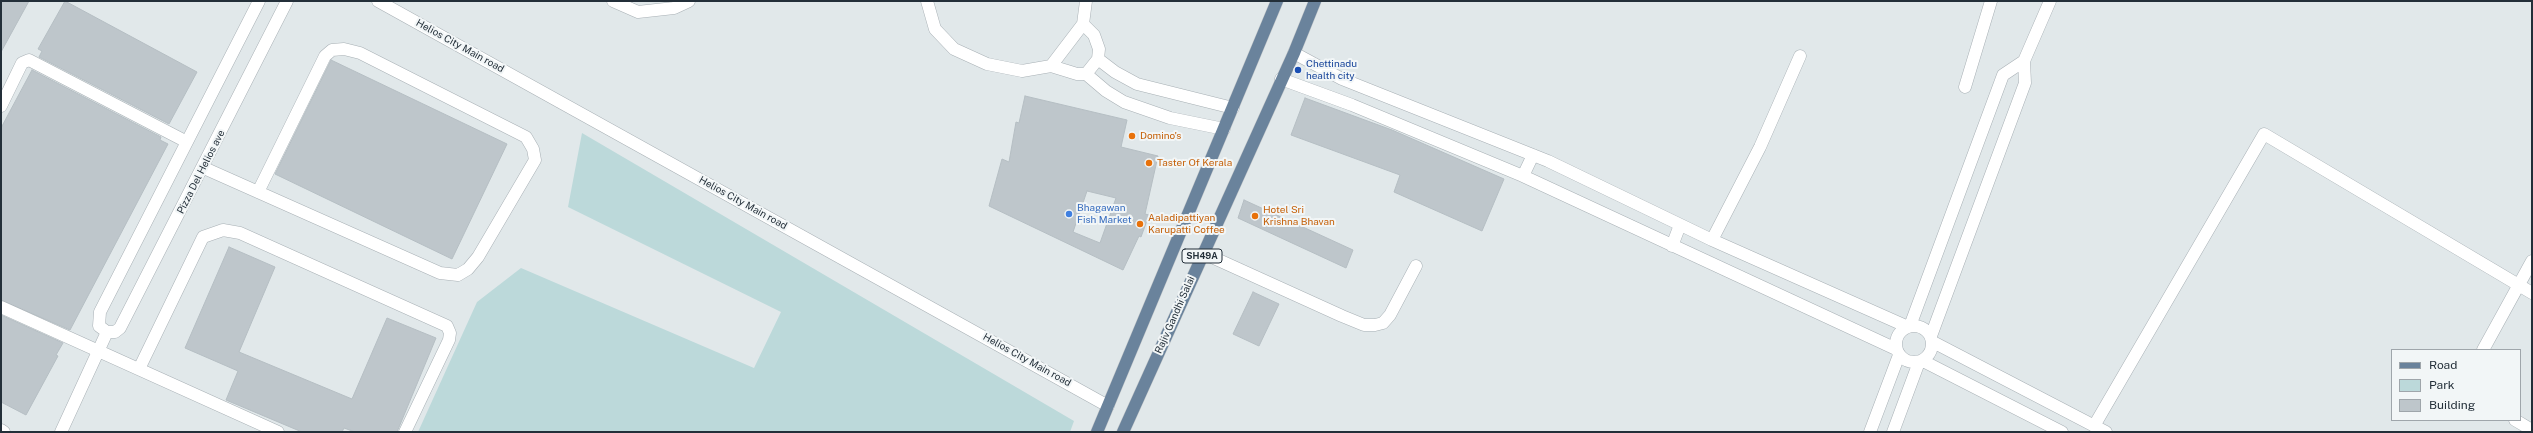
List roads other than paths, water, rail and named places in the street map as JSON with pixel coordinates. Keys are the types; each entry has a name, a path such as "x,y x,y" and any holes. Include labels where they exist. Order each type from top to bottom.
{"main road":[{"name":"SH49A","path":"1097,432 1277,1"},
{"name":"Rajiv Gandhi Salai","path":"1123,432 1294,53 1315,1"}],"street":[{"path":"61,432 107,332 99,326 100,312 259,1"},
{"name":"Pizza Del Helios ave","path":"107,332 115,332 120,328 204,168 287,1"},
{"name":"Helios City Main road","path":"378,1 1108,406"},
{"path":"613,1 624,8 638,12 674,8 689,1"},
{"path":"928,1 935,28 954,49 971,58 1006,69 1022,71 1051,66 1077,74 1086,74 1106,91 1124,102 1170,118 1224,129"},
{"path":"1051,66 1083,24 1086,1"},
{"path":"1965,87 1991,1"},
{"path":"1893,432 1910,385 1921,361 1932,351 1932,339 2025,84 2024,61 2050,1"},
{"path":"1083,24 1094,35 1098,59 1115,72 1137,84 1233,108"},
{"path":"204,168 440,273 458,274 468,268 478,257 535,160 533,149 526,137 360,54 344,49 332,50 324,56 258,192"},
{"path":"1294,53 1342,79 1534,155 1712,240 1909,327 1922,328 1932,339 2106,432"},
{"path":"1712,240 1760,147 1800,56"},
{"path":"1086,74 1098,59"},
{"path":"1,106 22,63 29,60 187,142"},
{"path":"1870,432 1898,352 1898,336 1909,327 2003,75 2024,61"},
{"path":"1281,79 1352,105 1523,176 1898,352 1908,362 1921,361 2062,432"},
{"path":"2094,426 2264,134 2532,293"},
{"path":"1523,176 1534,155"},
{"path":"1672,246 1680,225"},
{"path":"139,369 203,237 224,230 240,233 446,326 450,333 449,340 404,432"},
{"path":"1203,253 1342,316 1364,325 1375,326 1383,323 1390,315 1416,266"},
{"path":"2484,349 2517,285 2532,261"},
{"path":"1,307 278,432"},
{"path":"1889,376 1910,385"},
{"path":"2517,421 2532,430"}],"place":[{"name":"Chettinadu health city","path":"1298,70"},
{"name":"Domino's","path":"1132,136"},
{"name":"Taster Of Kerala","path":"1149,163"},
{"name":"Bhagawan Fish Market","path":"1069,214"},
{"name":"Hotel Sri Krishna Bhavan","path":"1255,216"},
{"name":"Aaladipattiyan Karupatti Coffee","path":"1140,224"}]}
